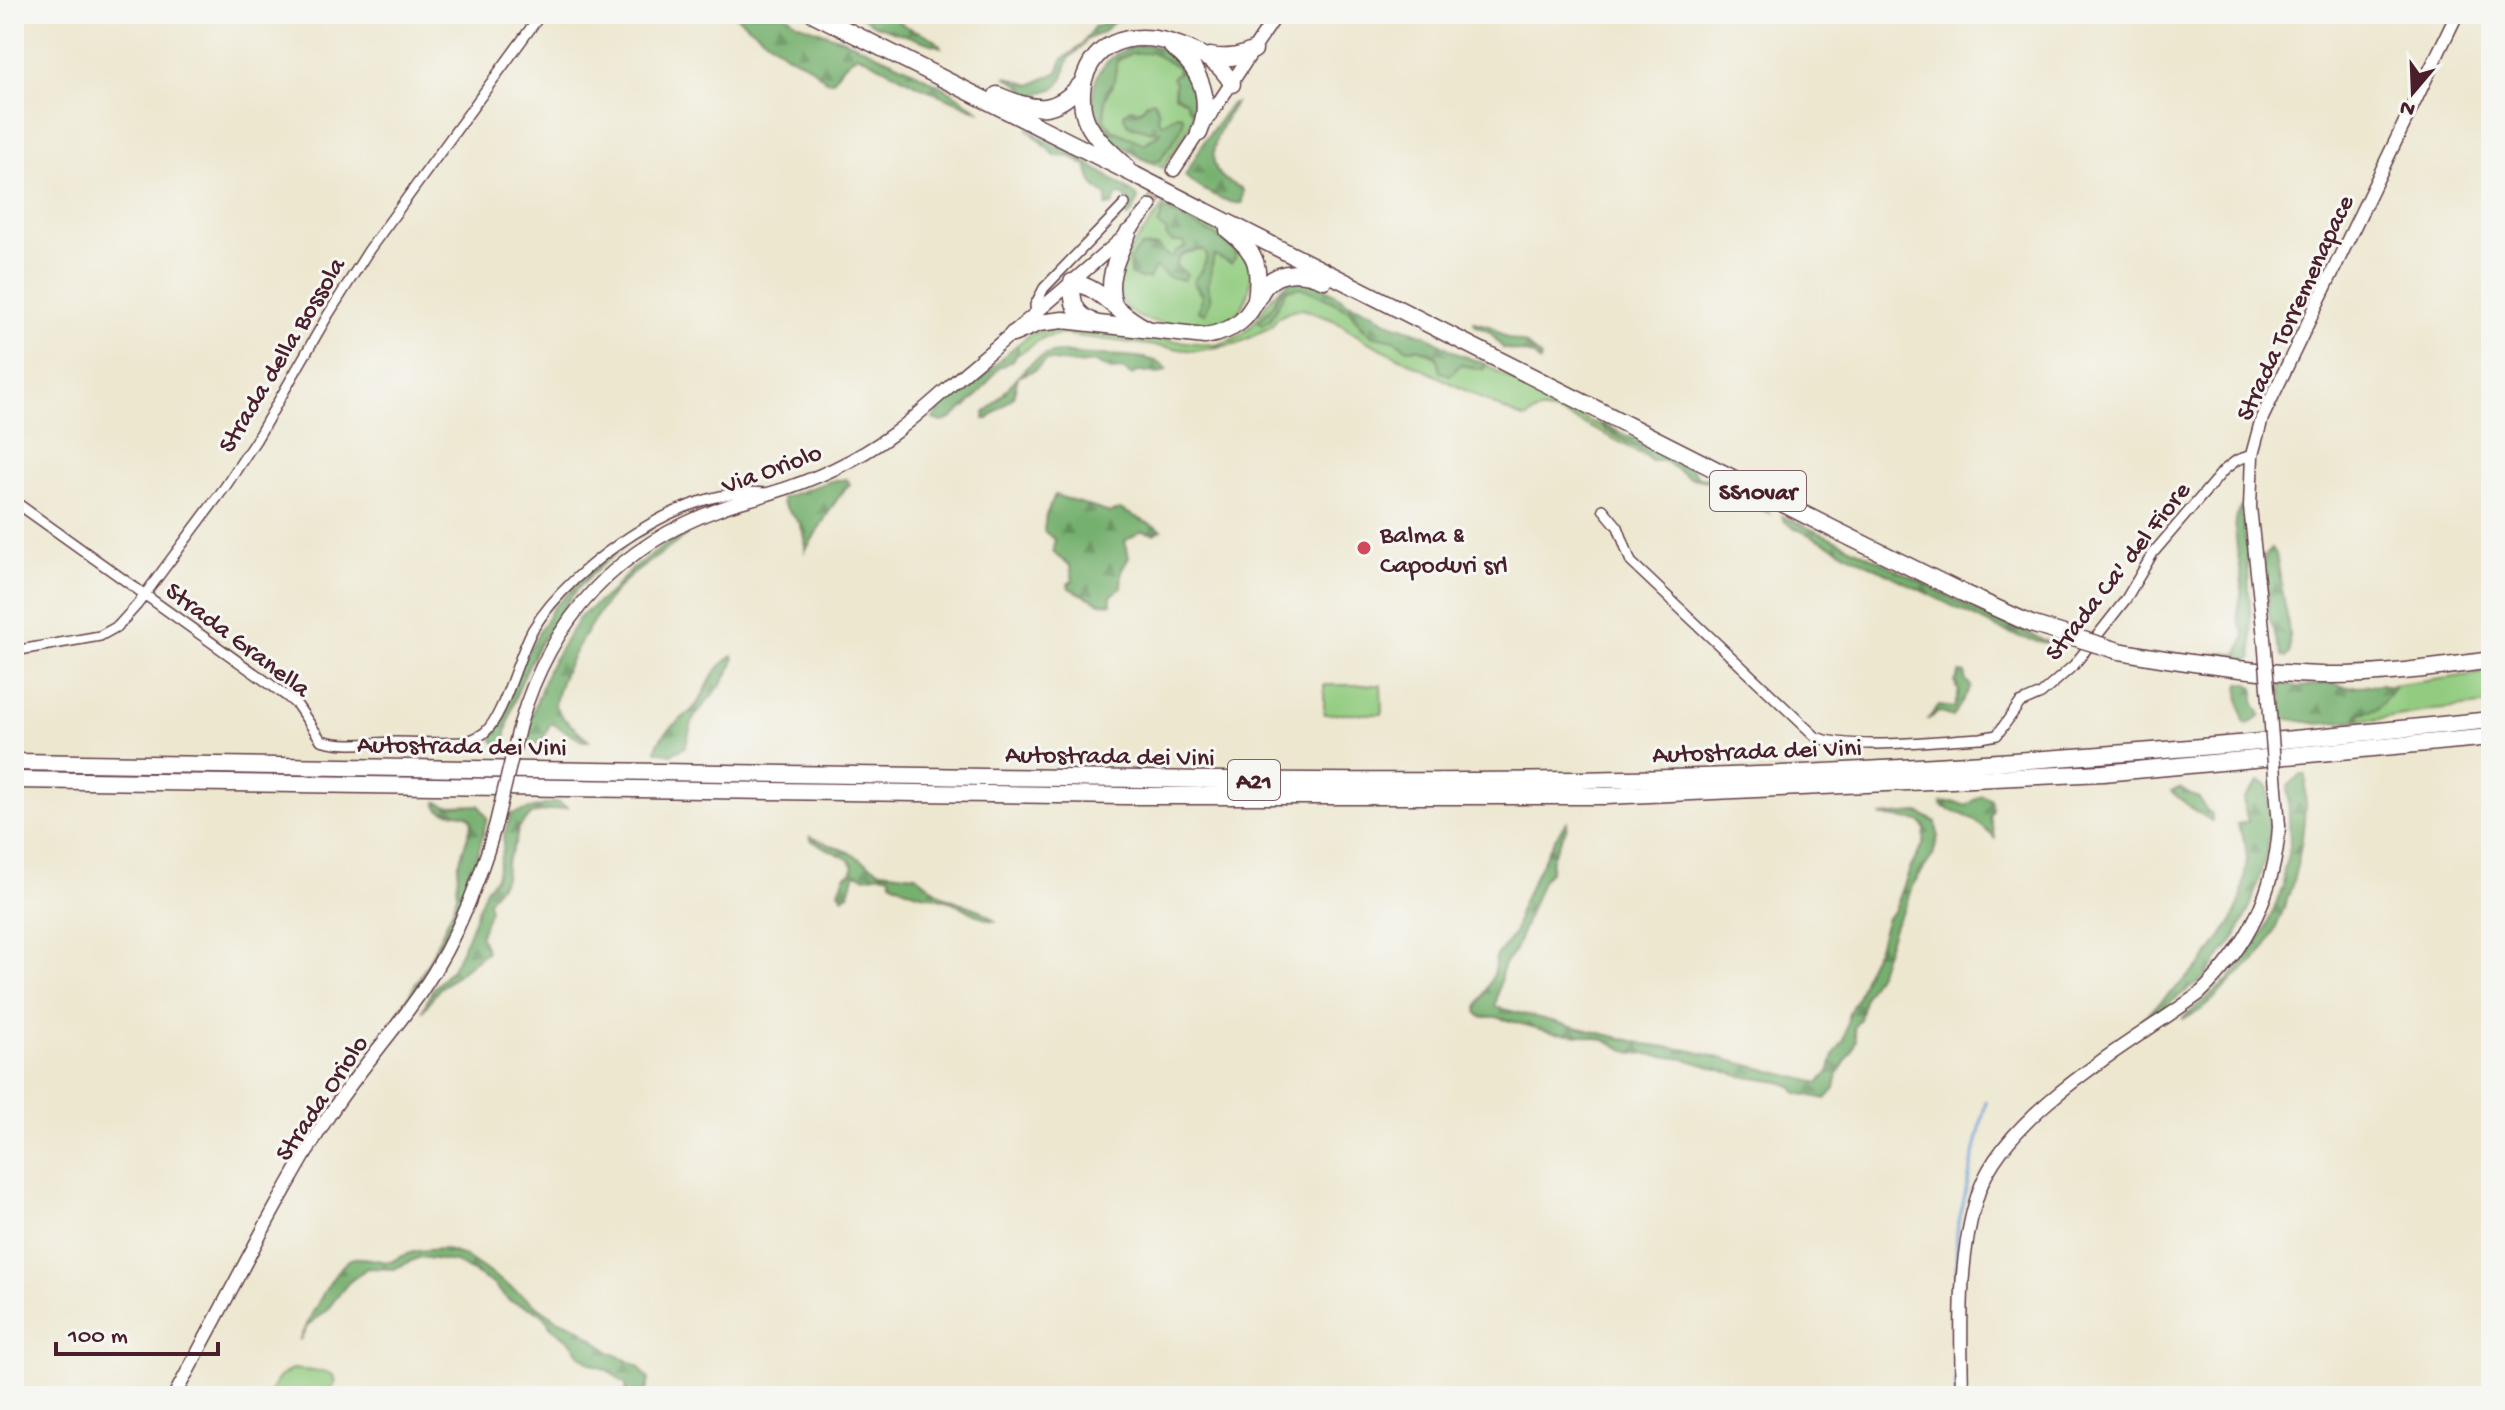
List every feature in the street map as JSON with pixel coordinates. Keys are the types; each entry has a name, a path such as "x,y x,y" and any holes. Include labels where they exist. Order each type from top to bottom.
{"highway":[{"name":"SS10var","path":"814,14 1115,160 1135,175 1205,211 1911,568 2031,624 2119,651 2196,665 2322,675 2414,671 2491,660"},
{"path":"1115,160 1094,134 1083,109 1083,82 1088,68 1108,46 1136,36 1165,41 1223,59 1240,57 1254,50"},
{"path":"1165,41 1181,53 1197,73 1210,80 1232,84"},
{"path":"1203,55 1218,64 1232,84"},
{"path":"1197,73 1206,108 1199,133"},
{"path":"984,99 997,95 1038,109 1051,108 1083,82"},
{"path":"1205,211 1251,250 1257,270 1256,301"},
{"path":"1114,304 1111,283 1128,233"},
{"path":"1013,334 1039,323 1053,321 1197,337 1217,334 1242,321 1273,280 1292,273 1306,274 1331,283 1345,281"},
{"path":"1099,324 1085,318 1076,309 1072,300 1072,282 1090,287 1131,320 1159,332"},
{"name":"Autostrada dei Vini","path":"14,762 1144,779 1605,779 1755,775 2025,761 2247,745 2491,720"},
{"name":"Autostrada dei Vini","path":"14,780 1125,796 1606,796 2103,773 2491,737"}],"street":[{"name":"Strada della Bossola","path":"14,651 82,640 109,632 145,595 241,463 369,250 541,14"},
{"name":"Strada Torremenapace","path":"1962,1396 1963,1269 1971,1220 1990,1167 2016,1135 2064,1090 2184,1005 2216,978 2240,947 2264,904 2277,857 2279,826 2250,507 2252,455 2262,418 2276,385 2457,14"},
{"path":"1174,170 1275,17"},
{"path":"1036,314 1035,305 1044,288 1125,204"},
{"name":"Via Oriolo","path":"496,823 531,688 551,645 604,577 633,554 685,523 837,467 893,434 1128,233 1151,206"},
{"name":"Strada Ca' del Fiore","path":"1603,509 1618,527 1631,562 1816,737 1829,742 1855,744 1981,738 1997,735 2020,703 2041,694 2074,665 2126,599 2153,553 2200,497 2224,470 2252,455"},
{"name":"Strada Granella","path":"14,501 297,705 321,740 359,743 461,742 482,735 489,728 532,630 561,592 600,556 638,531 719,495 748,491 768,494"},
{"name":"Strada Oriolo","path":"174,1396 327,1119 443,958 476,890 496,823"}],"green space":[{"path":"733,14 785,14 797,23 905,67 981,112 919,86 857,54 840,69 833,81 826,81 810,66 787,55"},
{"path":"857,14 893,14 903,25 931,37 941,47 875,25"},
{"path":"1111,18 1116,20 1103,32 1086,40 1082,46 1071,56 1058,86 1030,98 1026,97 1022,87 1005,76 1031,85 1058,72 1063,59 1082,45 1094,27 1103,25"},
{"path":"1147,45 1169,51 1185,65 1194,83 1197,106 1191,111 1185,101 1175,95 1172,78 1179,71 1178,67 1152,53 1132,53 1117,59 1114,81 1105,98 1104,120 1113,130 1144,144 1161,131 1152,132 1128,125 1124,115 1130,108 1140,111 1154,100 1162,124 1177,115 1183,116 1178,133 1161,160 1157,161 1139,157 1111,139 1098,126 1093,111 1094,89 1101,69 1125,50"},
{"path":"1132,53 1153,53 1178,67 1176,96 1186,101 1191,111 1197,106 1187,130 1163,168 1141,158 1160,161 1178,134 1183,116 1177,115 1163,124 1158,119 1156,106 1147,103 1140,111 1125,112 1124,119 1132,127 1161,131 1144,144 1112,130 1104,120 1105,98 1114,81 1117,61"},
{"path":"1235,103 1216,139 1213,158 1221,176 1243,190 1242,203 1204,190 1185,176 1204,142 1231,104"},
{"path":"1027,128 1135,194 1138,200 1130,215 1125,215 1124,211 1131,204 1124,196 1117,195 1112,205 1106,206 1107,196 1093,184 1088,168 1072,157 1055,156"},
{"path":"1164,204 1223,233 1245,254 1250,285 1240,310 1232,317 1200,326 1156,322 1138,317 1120,298 1118,288 1122,266"},
{"path":"1164,209 1215,235 1235,251 1231,263 1214,255 1208,287 1211,300 1205,313 1198,311 1202,297 1193,282 1206,260 1203,250 1179,257 1176,266 1187,274 1184,280 1170,278 1155,267 1149,279 1130,274 1129,260 1141,247 1157,246 1173,257 1176,251 1186,247 1184,242 1173,242 1167,238 1166,231 1158,225"},
{"path":"1295,279 1318,283 1384,321 1425,335 1458,354 1485,364 1484,369 1460,365 1450,375 1440,372 1438,358 1431,352 1408,349 1394,340 1370,335 1349,310 1300,287 1286,290 1270,320 1262,325 1259,322 1282,288"},
{"path":"1283,286 1259,322 1270,320 1286,290 1300,287 1349,310 1365,331 1394,340 1408,349 1428,352 1450,375 1460,365 1484,369 1485,364 1601,426 1645,452 1648,458 1565,416 1542,411 1525,419 1513,414 1366,341 1333,320 1303,309 1277,318 1271,327 1239,343 1196,351 1060,334 1043,338 1017,355 1017,345 1031,334 1056,329 1216,345 1246,330"},
{"path":"1474,322 1524,343 1541,357 1540,362 1533,355 1503,348 1490,332"},
{"path":"1017,345 1014,359 998,369 976,397 951,419 942,422 933,419 939,409 977,383"},
{"path":"1051,353 1148,359 1167,369 1159,374 1141,371 1131,375 1122,369 1111,370 1095,362 1077,364 1046,360 1035,370 1018,377 1013,397 988,419 984,419 985,413 1020,374 1029,365"},
{"path":"1602,424 1687,465 1699,477 1712,478 1725,488 1764,505 1769,513 1726,493 1711,482 1688,477 1664,461 1650,461 1645,452 1606,430"},
{"path":"847,479 850,484 805,551 805,537 799,522 782,503 782,498 831,481"},
{"path":"1055,495 1110,513 1120,509 1162,530 1154,534 1142,531 1125,541 1129,557 1122,569 1121,587 1111,596 1111,604 1100,603 1069,588 1068,584 1073,580 1070,566 1055,554 1055,540 1044,531 1046,515"},
{"path":"2241,507 2247,551 2253,658 2249,660 2221,658 2215,653 2238,654 2245,636 2238,615 2242,587 2236,523"},
{"path":"1782,516 1987,616 2052,644 1999,629 1793,527"},
{"path":"686,535 621,586 596,617 564,674 555,706 563,718 590,741 583,741 551,723 540,742 527,744 527,729 549,667 580,617 610,593 631,570 671,541"},
{"path":"629,542 582,585 551,625 521,684 513,704 504,746 500,748 493,740 493,733 516,672 553,608 604,559"},
{"path":"2271,549 2276,554 2288,623 2290,653 2286,658 2282,656 2269,617 2264,558"},
{"path":"733,656 727,676 694,718 685,747 671,754 656,751 665,734 698,703 718,668"},
{"path":"1960,672 1965,673 1965,680 1971,686 1953,717 1939,712 1927,720 1939,706 1954,708 1959,691 1955,682"},
{"path":"2491,672 2491,704 2373,720 2358,719 2361,713 2380,705 2392,686"},
{"path":"2281,683 2299,687 2330,683 2346,687 2382,684 2394,688 2377,709 2361,713 2357,717 2360,720 2319,724 2283,718"},
{"path":"2240,684 2254,687 2254,702 2261,715 2248,725 2244,723 2239,693"},
{"path":"1324,685 1381,685 1382,714 1324,714"},
{"path":"2301,775 2306,775 2302,841 2292,884 2277,926 2263,952 2254,961 2208,1004 2182,1019 2228,980 2264,932 2283,887 2290,847 2288,786"},
{"path":"2259,781 2268,789 2267,851 2252,902 2237,935 2204,978 2147,1024 2141,1023 2201,965 2231,923 2241,900 2247,860 2245,842 2237,824 2248,822 2243,800"},
{"path":"2179,788 2199,798 2212,814 2212,821 2171,791"},
{"path":"1982,795 1991,800 1993,810 1990,817 1995,838 1973,819 1941,803 1955,802 1966,806"},
{"path":"437,802 448,806 479,805 487,818 459,909 418,986 398,1014 430,959 453,909 458,867 472,823 466,815 440,809 436,806"},
{"path":"556,802 569,808 531,814 518,828 506,864 505,878 488,901 490,909 480,936 487,951 439,989 422,1012 432,990 452,969 486,889 496,877 511,814"},
{"path":"1919,813 1936,822 1938,836 1933,855 1912,886 1896,922 1879,971 1865,995 1860,1019 1854,1027 1856,1040 1851,1053 1838,1073 1835,1089 1826,1099 1797,1093 1791,1086 1780,1082 1740,1076 1685,1059 1629,1052 1605,1040 1554,1033 1496,1017 1481,1017 1477,1013 1494,974 1496,957 1515,932 1519,911 1530,886 1567,822 1552,857 1551,870 1542,881 1514,952 1503,966 1495,1007 1645,1044 1689,1050 1819,1083 1829,1072 1835,1053 1844,1040 1849,1012 1878,947 1887,918 1895,910 1910,869 1924,843 1925,829 1920,821 1880,816"},
{"path":"810,837 848,852 881,871 916,875 943,896 982,911 995,921 949,901 905,888 891,881 890,876 880,874 866,877 855,873 849,893 843,897 839,891 845,876 852,872 853,865"},
{"path":"443,1249 465,1256 555,1318 579,1328 610,1352 638,1366 649,1380 645,1396 625,1396 627,1385 580,1355 572,1343 550,1326 545,1317 536,1310 509,1301 493,1284 455,1262 420,1257 394,1269 367,1268 348,1283 326,1311 308,1325 299,1341 323,1294 347,1261 358,1258 391,1262 410,1253"},
{"path":"291,1369 333,1375 335,1383 329,1396 267,1396 279,1378"}],"waterway":[{"path":"1956,1296 1957,1231 1986,1101"},
{"path":"1955,1356 1956,1396"}],"tunnel":[{"path":"1151,206 1174,170"}],"place":[{"name":"Balma & Capoduri srl","path":"1364,548"}]}
